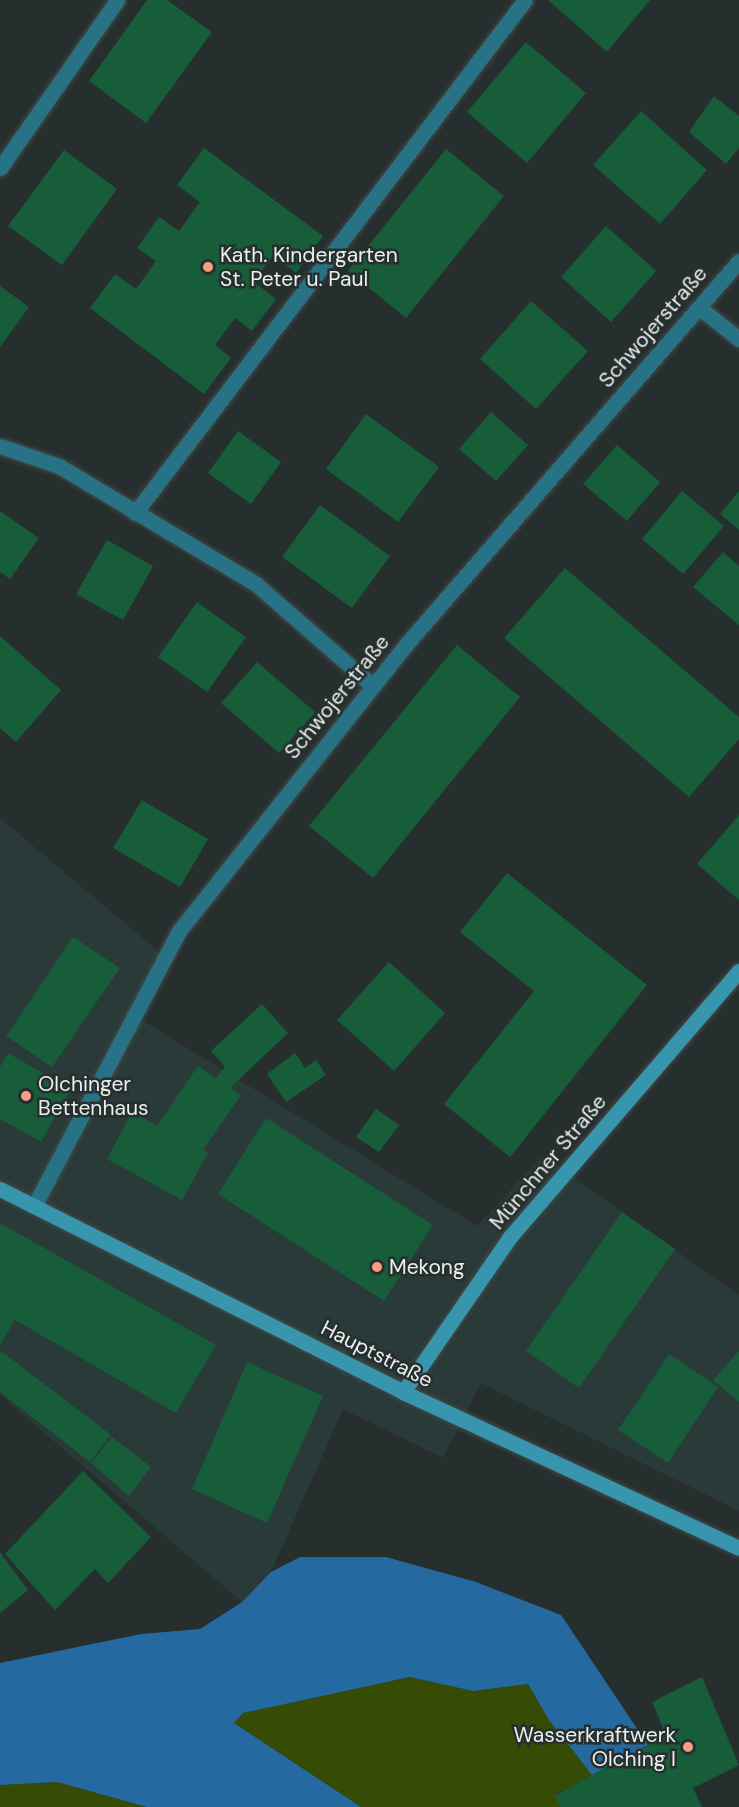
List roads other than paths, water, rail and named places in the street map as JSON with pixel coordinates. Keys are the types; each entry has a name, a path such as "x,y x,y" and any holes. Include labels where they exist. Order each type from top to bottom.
{"main road":[{"name":"Münchner Straße","path":"403,1392 510,1237 739,971"},
{"name":"Hauptstraße","path":"0,1189 403,1392 739,1548"}],"street":[{"path":"0,168 117,0"},
{"path":"135,513 525,0"},
{"name":"Schwojerstraße","path":"34,1206 179,931 373,686 528,501 739,261"},
{"path":"700,308 739,339"},
{"path":"0,446 59,466 256,584 373,686"}],"water":[{"path":"300,1557 386,1557 476,1582 561,1615 648,1745 592,1775 549,1720 528,1684 473,1691 410,1677 243,1713 234,1723 361,1807 147,1807 57,1782 0,1785 0,1663 141,1634 200,1629 242,1602 271,1572"}],"place":[{"name":"Kath. Kindergarten St. Peter u. Paul","path":"208,267"},
{"name":"Olchinger Bettenhaus","path":"26,1096"},
{"name":"Mekong","path":"377,1267"},
{"name":"Wasserkraftwerk Olching I","path":"688,1747"}]}
